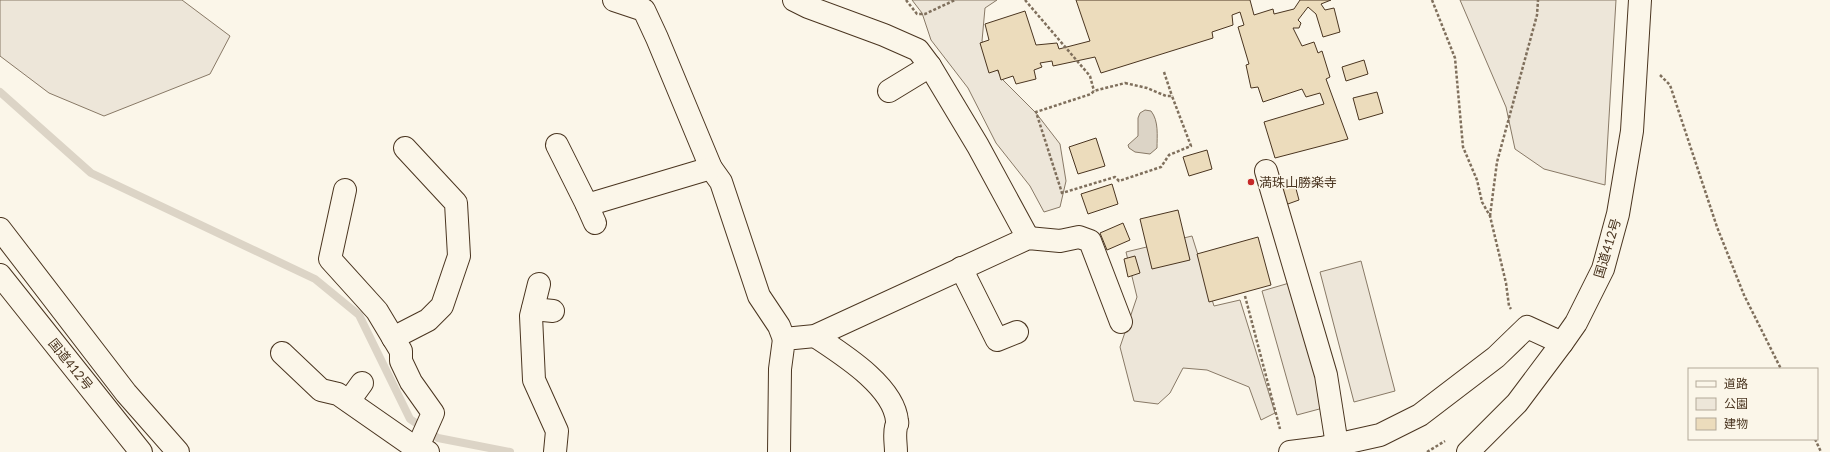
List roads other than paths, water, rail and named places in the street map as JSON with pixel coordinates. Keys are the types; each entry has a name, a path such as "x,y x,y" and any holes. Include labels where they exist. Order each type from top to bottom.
{"main road":[{"path":"614,0 642,5 711,168 721,182 759,296 779,326 784,339 780,369 779,452"},
{"path":"794,0 808,7 884,35 918,50 930,66 978,146 1028,238"},
{"name":"国道412号","path":"1468,452 1517,403 1562,343 1576,323 1603,269 1618,214 1632,131 1640,0"},
{"path":"889,91 930,66"},
{"path":"557,145 591,214 711,168"},
{"path":"393,338 428,320 442,306 459,256 456,203 405,148"},
{"path":"1266,172 1326,375 1327,448"},
{"path":"282,352 321,390 338,394 421,449 433,413 411,382 400,361 401,351 377,311 330,260 331,214 345,190"},
{"path":"0,229 126,393 178,452"},
{"path":"784,339 815,336 1028,238 1060,241 1079,237 1090,241 1121,322"},
{"path":"961,268 997,340 1017,332"},
{"name":"国道412号","path":"0,275 141,452"},
{"path":"539,284 543,310 531,316 534,380 557,431 555,452"},
{"path":"1290,452 1327,448 1380,435 1420,415 1496,357 1527,327 1562,343"},
{"path":"815,336 860,367 880,387 893,406 898,423 896,428 896,452"},
{"path":"349,401 362,383"}],"waterway":[{"path":"0,92 91,173 315,279 359,315 410,419 438,438 510,452"}],"place":[{"name":"満珠山勝楽寺","path":"1251,182"}]}
